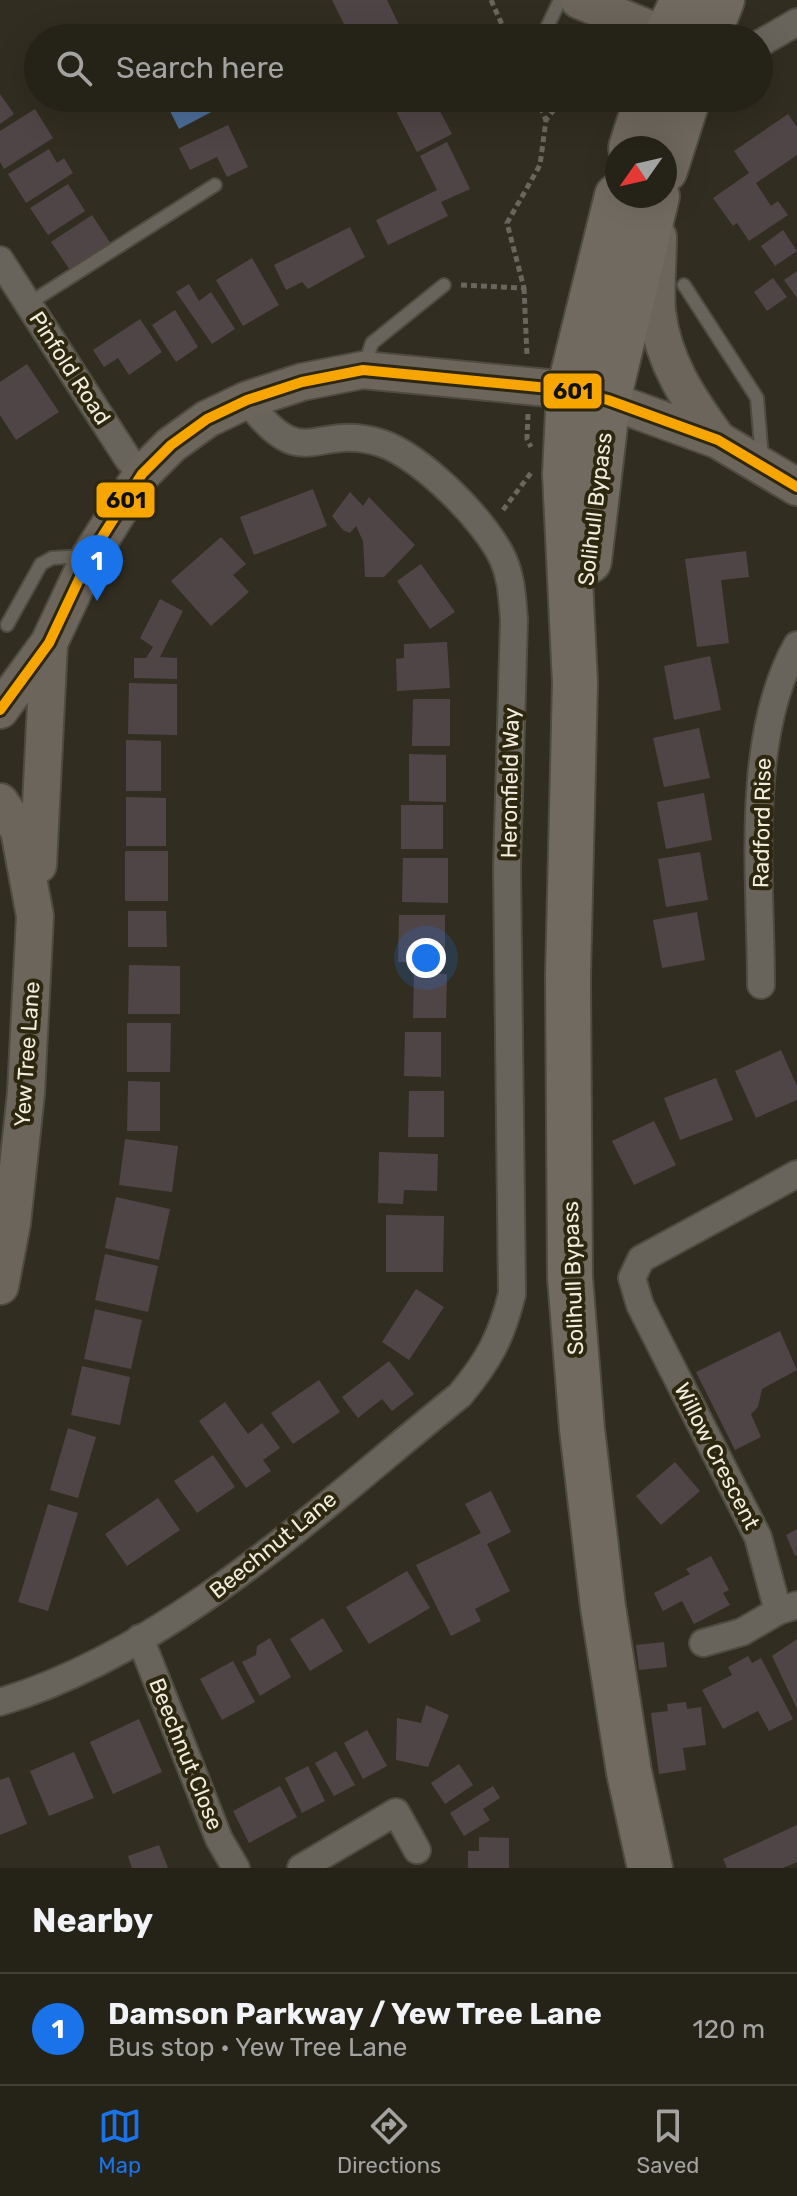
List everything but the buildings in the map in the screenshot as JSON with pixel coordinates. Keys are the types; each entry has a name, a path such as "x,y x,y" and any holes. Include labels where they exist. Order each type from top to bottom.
{"highway":[{"path":"687,24 722,0"},
{"path":"676,136 684,112"},
{"name":"Solihull Bypass","path":"588,395 615,208"},
{"name":"Solihull Bypass","path":"650,1868 629,1772 603,1607 582,1429 570,1277 568,976 575,683 565,489 588,395 653,208"}],"street":[{"path":"575,1 657,24"},
{"path":"575,1 595,24"},
{"path":"773,36 797,22"},
{"path":"657,208 657,308 662,342 683,391 718,440 797,487"},
{"name":"Pinfold Road","path":"0,260 128,459 142,474"},
{"name":"Yew Tree Lane","path":"0,710 49,643 90,556 142,474 195,427 247,400 302,382 363,370 588,395 718,440"},
{"name":"Heronfield Way","path":"247,400 265,424 285,441 307,443 340,439 378,442 396,449 415,462 476,518 502,557 510,579 514,619 507,867 512,1294 503,1331"},
{"name":"Yew Tree Lane","path":"0,1286 12,1223 26,1093 49,643"},
{"name":"Radford Rise","path":"752,968 761,763 787,663 797,645"},
{"name":"Yew Tree Lane","path":"0,802 19,830 35,916"},
{"name":"Willow Crescent","path":"703,1643 742,1632 788,1608 758,1537 640,1305 632,1278 641,1259 797,1174"},
{"name":"Beechnut Lane","path":"0,1702 31,1692 140,1638 209,1598 460,1395 489,1361 503,1331"},
{"name":"Beechnut Close","path":"140,1638 219,1839 236,1868"},
{"path":"301,1868 396,1812 417,1850"}],"lane":[{"path":"554,24 575,1"},
{"path":"28,304 215,185"},
{"path":"363,370 372,343 444,285"},
{"path":"684,285 757,398 763,466"},
{"path":"7,625 41,564 52,558 90,556"}],"path":[{"path":"491,0 502,24"},
{"path":"542,112 546,120"},
{"path":"444,285 524,288 507,223 540,165 546,120 552,112"},
{"path":"486,533 538,463"}],"water":[{"path":"170,112 211,112 179,129"}],"transit line":[{"name":"601","path":"0,710 49,643 90,556 142,474 171,445 207,419 247,400 302,382 363,370 569,390 608,400 718,440 797,487"}],"place":[{"name":"Damson Parkway / Yew Tree Lane","path":"97,601"}]}
